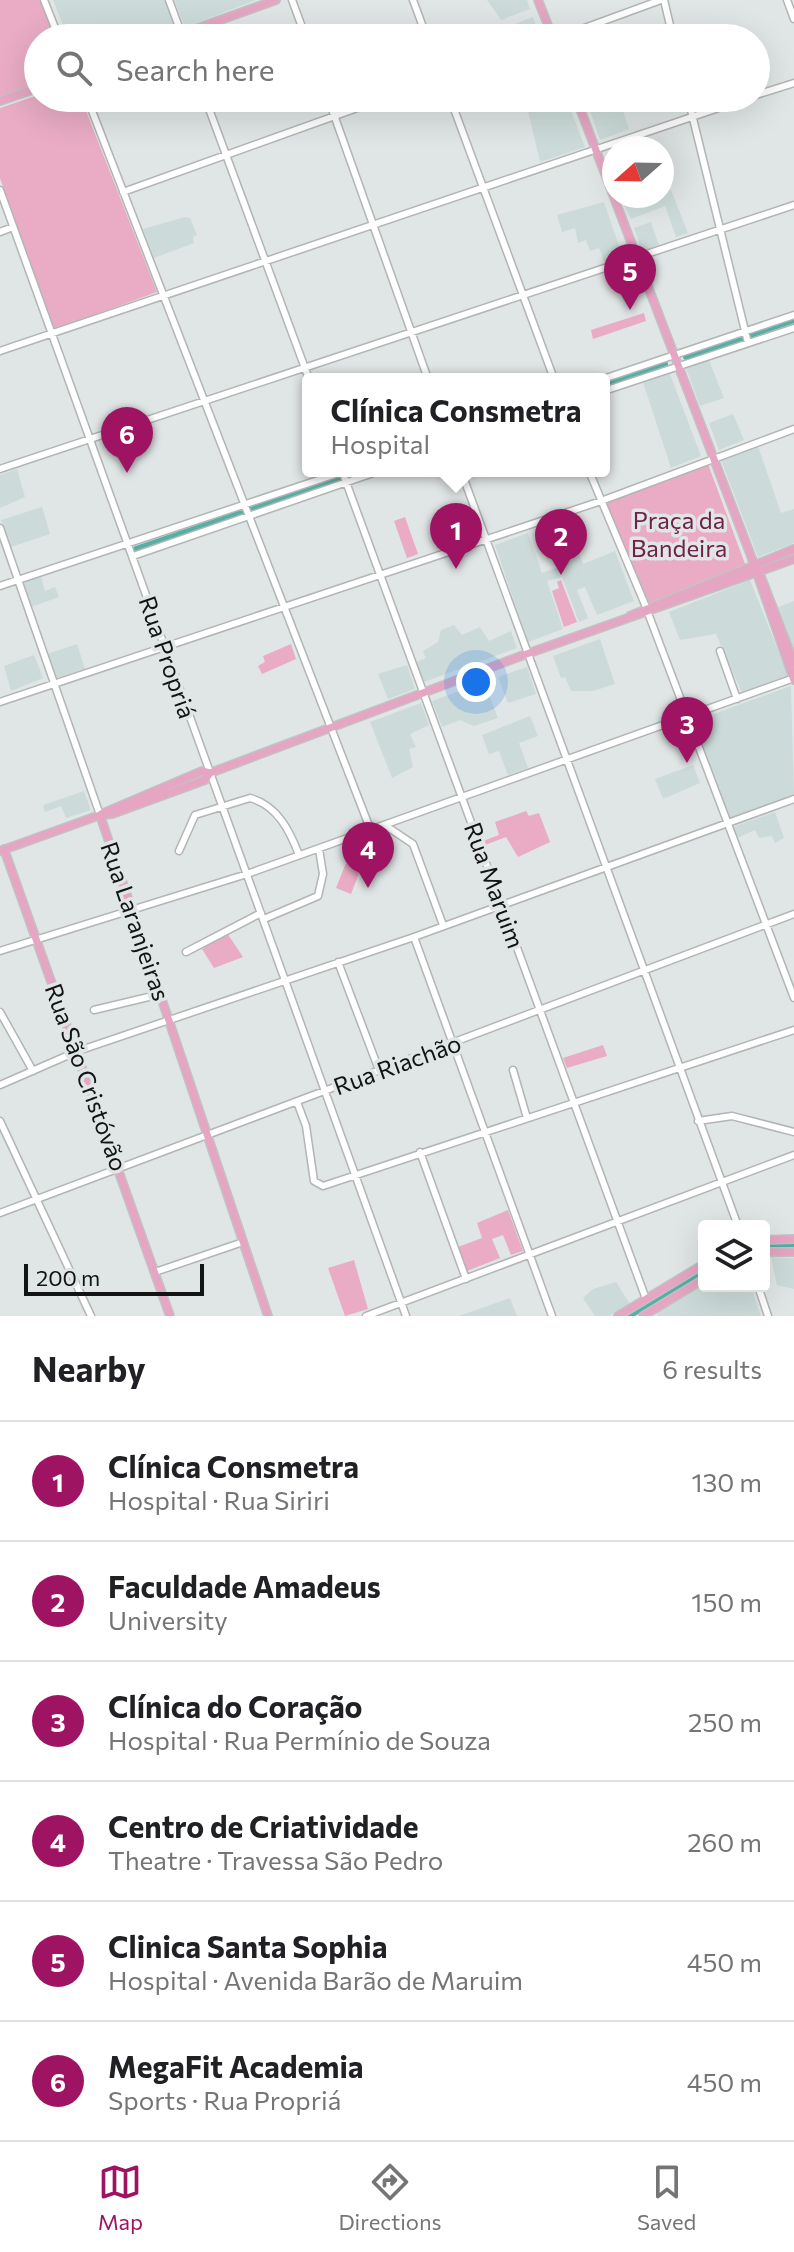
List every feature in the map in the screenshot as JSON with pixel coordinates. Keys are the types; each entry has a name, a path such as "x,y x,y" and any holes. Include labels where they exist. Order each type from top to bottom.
{"main road":[{"path":"213,24 276,0"},
{"path":"538,0 549,24"},
{"path":"0,101 24,93"},
{"path":"581,112 676,368 794,663"},
{"path":"756,570 794,549"},
{"path":"2,850 100,815 202,771 210,773 756,570 794,559"},
{"path":"756,570 794,679"},
{"name":"Rua Laranjeiras","path":"100,815 268,1316"},
{"name":"Rua São Cristóvão","path":"2,850 37,937 170,1316"},
{"path":"770,1240 794,1239"},
{"path":"770,1252 794,1252"},
{"path":"618,1316 698,1268"},
{"path":"647,1315 698,1283"}],"street":[{"path":"44,0 53,24"},
{"path":"169,0 178,24"},
{"path":"292,0 301,24"},
{"path":"413,0 422,24"},
{"path":"594,24 662,0 669,24"},
{"path":"787,0 794,19"},
{"path":"770,91 794,83"},
{"path":"92,112 371,831"},
{"path":"210,112 307,373"},
{"path":"333,112 426,373"},
{"path":"123,192 345,112"},
{"path":"455,112 552,373"},
{"path":"691,112 746,337"},
{"path":"0,351 704,112"},
{"path":"0,190 124,545 134,554 338,477"},
{"path":"0,469 522,298 794,205"},
{"path":"0,232 13,227"},
{"path":"610,389 676,368 794,315"},
{"path":"610,377 746,337 792,329 794,338"},
{"path":"0,702 601,501 794,429"},
{"path":"0,586 124,545 246,510 338,477"},
{"name":"Rua Maruim","path":"345,477 646,1299"},
{"path":"463,477 736,1220"},
{"path":"591,477 647,610 794,998"},
{"name":"Rua Laranjeiras","path":"0,528 100,815"},
{"name":"Rua Propriá","path":"134,554 164,647 406,1316"},
{"path":"720,651 737,699"},
{"path":"0,951 247,874 794,679"},
{"path":"179,851 195,815 221,804 250,798 270,807 292,835 299,855"},
{"path":"0,1085 78,1051 414,937 794,799"},
{"path":"386,826 413,844 443,925"},
{"name":"Rua São Cristóvão","path":"0,840 2,850"},
{"path":"186,952 262,916 318,896 323,874 319,849"},
{"name":"Rua Riachão","path":"0,1213 540,1009 646,973 794,914"},
{"path":"414,937 552,1316"},
{"path":"338,962 379,1070"},
{"path":"94,1010 161,994"},
{"path":"0,1012 33,1071"},
{"path":"297,1102 306,1126 314,1181 323,1186 794,1030"},
{"path":"513,1070 527,1118"},
{"path":"698,1121 732,1116 794,1132"},
{"path":"0,1121 91,1316"},
{"path":"420,1152 466,1279"},
{"path":"366,1316 794,1155"},
{"path":"155,1272 243,1242"},
{"path":"760,1292 768,1316"}],"shaded area":[{"path":"53,0 165,0 174,24 62,24"},
{"path":"174,0 256,0 193,24 184,24"},
{"path":"487,0 527,0 530,9 501,20"},
{"path":"533,17 536,24 515,24"},
{"path":"528,112 571,112 585,147 540,162"},
{"path":"591,112 624,112 629,129 602,136 602,139"},
{"path":"674,198 688,233 676,237 666,208 674,208"},
{"path":"602,203 623,257 605,264 599,248 590,251 586,240 578,243 575,228 562,232 557,215"},
{"path":"626,208 660,208 631,219"},
{"path":"190,218 197,235 193,237 194,243 154,258 143,229"},
{"path":"651,222 659,245 642,251 634,228"},
{"path":"709,360 724,398 700,406 686,368"},
{"path":"670,374 701,456 671,468 643,382"},
{"path":"733,414 744,440 719,450 709,423"},
{"path":"758,446 781,513 794,509 794,543 758,557 721,460"},
{"path":"17,469 25,497 0,508 0,475"},
{"path":"42,507 50,534 11,547 1,520"},
{"path":"566,517 583,564 615,551 634,601 597,615 585,587 577,590 588,618 579,622 562,577 547,581 563,629 528,642 495,545 528,533 542,573 558,567 543,525"},
{"path":"41,577 45,591 55,587 59,597 31,607 23,583"},
{"path":"750,580 788,675 742,693 716,634 680,640 669,612"},
{"path":"794,601 794,652 776,608"},
{"path":"454,625 462,635 480,627 489,641 511,631 517,648 424,682 416,662 426,658 423,651 438,642 441,630"},
{"path":"600,639 615,684 593,691 571,691 565,677 561,678 553,656"},
{"path":"77,644 85,669 56,678 47,654"},
{"path":"34,655 43,678 11,691 4,666"},
{"path":"407,665 415,689 388,699 378,674"},
{"path":"527,667 536,694 508,703 498,677"},
{"path":"484,682 498,718 474,726 460,720 442,727 432,701"},
{"path":"791,686 794,795 728,821 689,723"},
{"path":"421,703 429,725 410,734 416,747 409,749 413,767 392,778 370,722"},
{"path":"530,716 538,736 519,743 528,768 508,775 499,751 489,754 482,735"},
{"path":"693,765 700,783 663,799 655,779"},
{"path":"84,791 91,810 66,818 61,806 45,812 43,805"},
{"path":"775,812 784,838 775,843 772,836 759,838 755,830 737,838 733,827"},
{"path":"771,1257 794,1258 794,1289 777,1285"},
{"path":"616,1282 630,1304 609,1316 595,1316 583,1298 593,1289"},
{"path":"698,1288 698,1292 753,1292 761,1316 658,1316 656,1309"},
{"path":"510,1298 517,1316 459,1316"}],"green space":[{"path":"0,0 40,0 49,24 24,24 24,89 0,98"},
{"path":"24,100 24,112 86,112 157,292 53,330 0,178 0,108"},
{"path":"644,313 646,321 593,339 591,330"},
{"name":"Praça da Bandeira","path":"708,464 745,564 649,603 606,503"},
{"path":"405,517 418,554 407,558 394,521"},
{"path":"561,580 577,622 564,627 552,591 559,588 557,582"},
{"path":"291,644 296,659 262,674 258,666 265,662 263,656"},
{"path":"526,811 529,816 539,813 550,842 518,857 506,837 485,845 483,841 499,835 495,822"},
{"path":"346,863 361,868 351,894 336,888"},
{"path":"227,933 243,957 214,968 202,949"},
{"path":"603,1045 607,1056 567,1068 563,1058"},
{"path":"508,1210 523,1251 511,1255 503,1235 492,1239 500,1258 467,1271 458,1247 482,1238 477,1223"},
{"path":"354,1260 368,1309 345,1316 328,1268"}],"waterway":[{"path":"686,357 794,320"},
{"path":"610,383 665,364"},
{"path":"136,549 346,477"},
{"path":"770,1245 794,1246"},
{"path":"629,1316 698,1275"}],"place":[{"name":"Clinica Santa Sophia","path":"630,310"},
{"name":"MegaFit Academia","path":"127,473"},
{"name":"Clínica Consmetra","path":"456,569"},
{"name":"Faculdade Amadeus","path":"561,575"},
{"name":"Clínica do Coração","path":"687,763"},
{"name":"Centro de Criatividade","path":"368,888"}]}
